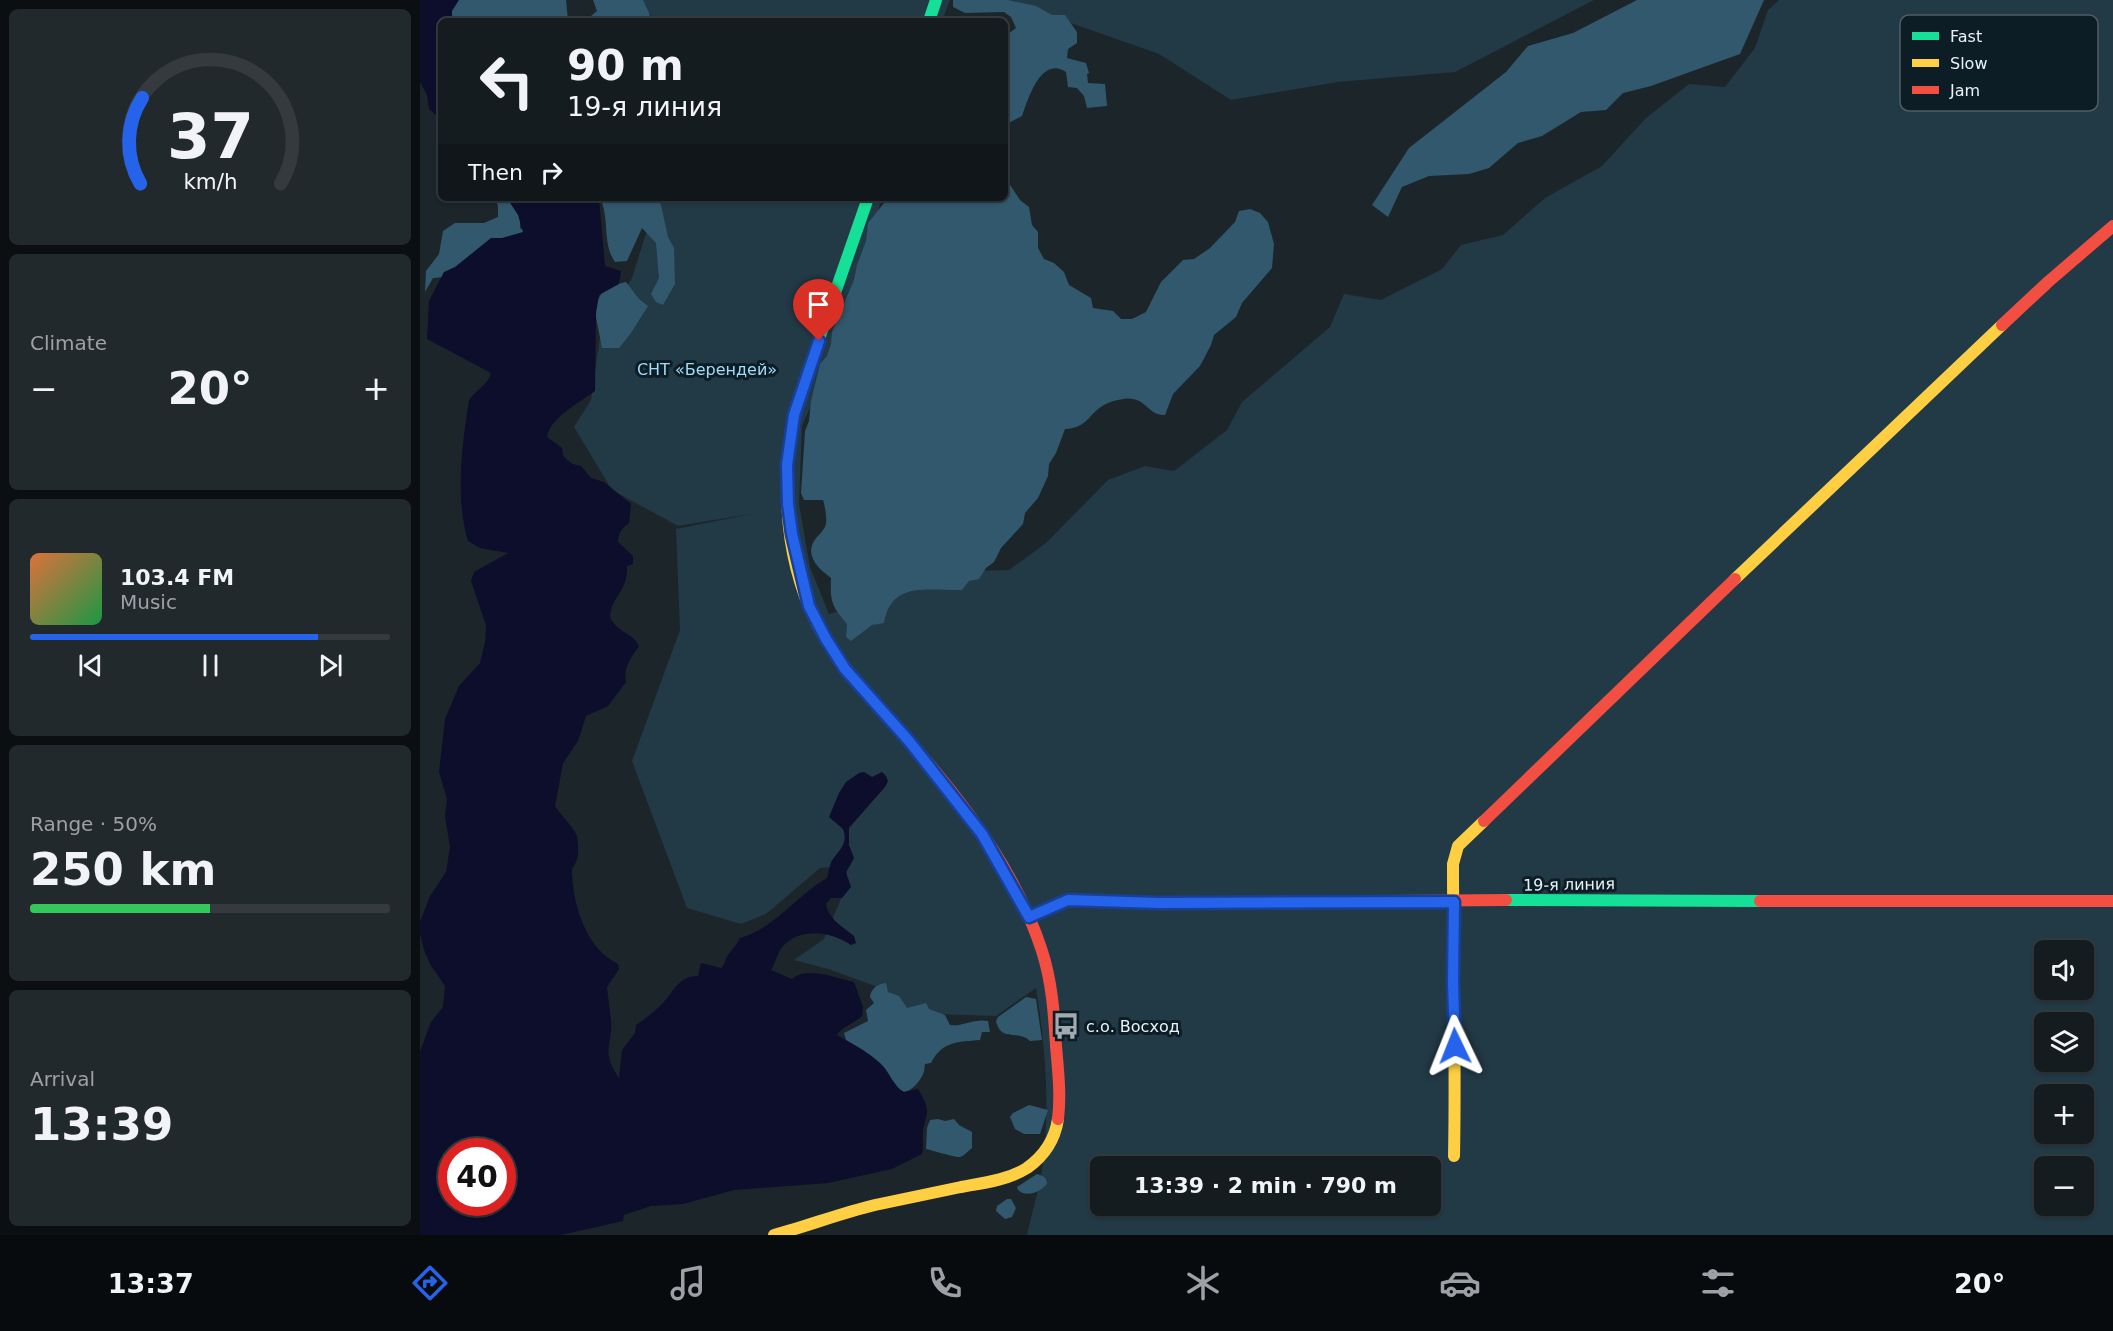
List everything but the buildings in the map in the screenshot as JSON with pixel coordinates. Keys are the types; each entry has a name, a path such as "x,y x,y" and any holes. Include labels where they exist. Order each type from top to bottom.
{"street":[{"path":"930,18 936,0"},
{"path":"777,1234 872,1206 993,1181 1025,1169 1047,1151 1055,1135 1058,1119 1059,1083 1051,986 1029,917 982,834 909,741 845,669 809,606 801,577 788,504 787,465 794,415 867,201"},
{"path":"1454,1156 1456,1068 1453,864 1458,846 2033,297 2113,226"},
{"name":"19-я линия","path":"1029,917 1068,900 1158,903 1682,899 1833,902 2113,901"}],"green space":[{"path":"632,0 950,0 943,18 639,18"},
{"path":"1005,0 1594,0 1455,72 1338,82 1231,100 1159,54"},
{"name":"СНТ «Берендей»","path":"1779,0 2113,0 2113,1235 1027,1235 1041,1177 1046,1130 1045,1058 1036,988 996,1016 934,1014 908,1019 875,986 828,969 794,960 824,939 842,896 846,866 820,868 766,914 741,924 687,908 632,761 680,630 676,529 751,514 678,526 612,490 574,427 591,400 601,330 632,278 656,201 881,201 833,355 802,426 799,504 810,567 829,614 976,571 1009,570 1046,543 1108,480 1145,466 1174,471 1227,430 1242,402 1330,327 1344,294 1381,300 1442,269 1461,245 1503,235 1545,198 1602,166 1646,118 1689,84 1725,87 1755,48 1768,10"}],"shaded area":[{"path":"420,0 459,0 452,11 452,18 438,18 438,116 429,109 427,95 420,82"},
{"path":"454,0 566,0 568,18 450,18"},
{"path":"593,0 643,0 650,18 589,18 597,11"},
{"path":"953,0 1008,0 1036,6 1052,15 1065,15 1077,32 1077,43 1068,49 1067,58 1086,63 1089,73 1087,74 1088,83 1105,84 1107,106 1087,108 1084,96 1077,88 1068,87 1066,72 1057,68 1049,69 1037,81 1022,116 1008,123 1008,34 1016,28 1011,17 1004,12 965,13 953,7"},
{"path":"1637,0 1764,0 1740,54 1651,86 1623,93 1606,110 1581,112 1542,136 1518,143 1489,168 1469,174 1429,176 1402,187 1388,217 1372,205 1409,148 1506,72 1528,46 1573,33"},
{"path":"1008,182 1020,200 1029,207 1032,225 1038,232 1038,248 1044,259 1054,263 1064,272 1069,285 1091,298 1093,308 1113,311 1121,319 1132,319 1146,312 1161,282 1183,260 1194,259 1210,248 1235,222 1239,211 1250,209 1260,213 1268,222 1274,244 1272,268 1242,303 1236,317 1214,335 1200,366 1173,394 1165,415 1154,412 1137,400 1123,399 1104,405 1079,426 1065,429 1049,464 1048,476 1038,498 1025,513 1023,524 1001,548 994,562 986,568 979,579 969,581 962,590 925,590 903,594 888,609 884,623 872,625 851,641 846,637 847,624 833,604 831,578 819,567 811,554 813,543 826,524 823,500 804,500 801,493 805,431 820,364 827,356 832,332 854,280 866,241 868,223 886,201 1008,201"},
{"path":"496,201 513,201 520,214 520,228 528,233 457,276 433,278 425,292 426,271 439,254 443,231 455,223 484,223 498,217"},
{"path":"509,201 599,201 605,266 621,271 619,284 599,295 596,313 595,391 560,417 549,430 547,437 562,448 567,460 581,466 591,478 604,482 631,504 629,523 621,531 618,542 633,556 633,564 627,566 625,582 613,604 610,617 616,626 636,641 639,646 627,667 626,682 608,706 586,716 578,741 563,763 555,806 577,836 578,857 572,872 575,898 583,925 597,948 618,964 619,969 607,987 611,1020 609,1055 613,1069 619,1078 622,1050 635,1033 636,1025 659,1007 686,978 698,976 701,963 721,968 740,938 764,927 827,878 831,863 845,838 843,829 829,817 839,793 846,782 859,773 864,772 872,777 882,772 888,781 885,787 849,828 849,845 854,858 846,872 851,887 842,898 831,898 826,904 833,919 854,936 856,943 851,945 835,937 817,933 799,936 784,945 771,970 792,979 805,973 813,973 854,982 863,1007 862,1016 837,1035 875,1059 904,1092 918,1089 925,1101 927,1113 923,1130 922,1154 892,1169 828,1183 734,1190 683,1204 651,1206 624,1215 623,1221 561,1235 420,1235 420,1052 431,1022 443,1007 445,986 430,964 424,950 420,922 430,896 446,872 450,847 445,816 447,799 439,772 445,719 459,686 480,663 485,642 486,625 471,581 474,572 508,553 480,548 468,541 462,507 462,453 469,400 487,381 491,373 427,339 429,301 444,272 455,267 491,238 502,238 523,232 518,215"},
{"path":"601,201 659,201 668,237 674,248 675,284 663,305 656,302 651,294 659,278 656,243 642,228 627,261 615,262 607,239"},
{"path":"626,282 639,299 648,306 619,348 602,348 594,307 605,287"},
{"path":"886,983 888,992 899,996 907,1008 926,1003 929,1009 945,1015 950,1025 988,1021 990,1032 982,1032 980,1040 958,1042 940,1050 931,1063 925,1064 924,1073 915,1086 904,1092 897,1089 863,1050 846,1040 844,1033 868,1021 866,1010 874,1003 870,997 872,991 878,985"},
{"path":"1026,997 1036,999 1042,1040 1030,1041 1020,1036 1006,1034 998,1028 996,1021 998,1017"},
{"path":"1029,1105 1048,1110 1040,1134 1024,1134 1015,1129 1010,1117"},
{"path":"954,1119 959,1125 972,1132 972,1148 960,1157 926,1149 927,1128 930,1120 945,1121"},
{"path":"1037,1174 1045,1178 1047,1184 1044,1187 1029,1194 1018,1190 1017,1187"},
{"path":"1011,1199 1016,1208 1012,1217 1005,1219 996,1211 997,1206"}],"traffic: fast":[{"path":"930,18 936,0"},
{"path":"804,382 867,201"},
{"path":"1506,900 1760,901"}],"traffic: slow":[{"path":"1735,579 2002,325"},
{"path":"804,382 790,442 787,473 787,505 796,566 805,596 822,634 840,661 868,695"},
{"path":"1454,1156 1453,864 1458,846 1484,821"},
{"path":"774,1235 875,1205 1012,1175 1027,1168 1043,1152 1051,1140 1058,1119"}],"traffic: jam":[{"path":"2002,325 2113,226"},
{"path":"1484,821 1735,579"},
{"path":"868,695 920,753 969,814 1011,880 1028,915 1042,951 1050,986 1059,1082 1058,1119"},
{"path":"1029,917 1068,900 1158,903 1506,900"},
{"path":"1760,901 2113,901"}],"place":[{"name":"с.о. Восход","path":"1066,1026"}],"route":[{"path":"819,341 794,415 787,465 788,504 792,534 809,606 845,669 909,741 982,834 1029,917 1068,900 1158,903 1454,902 1455,1046"}]}
